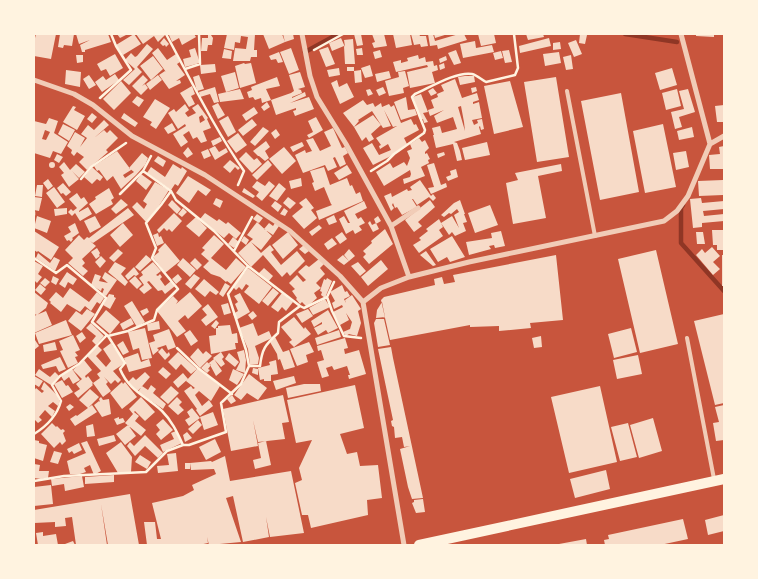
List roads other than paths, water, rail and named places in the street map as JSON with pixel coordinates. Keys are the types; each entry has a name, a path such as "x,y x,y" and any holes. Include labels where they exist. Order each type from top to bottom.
{"main road":[{"path":"418,545 719,480"}],"street":[{"path":"302,34 310,76 317,97 391,226 409,277"},
{"path":"680,34 710,144"},
{"path":"34,80 74,94 93,105 132,136 205,175 290,231 316,252 363,302 404,545"},
{"path":"363,302 380,288 409,277 469,262 664,221 678,211 688,196 710,144 724,136"},
{"path":"391,226 418,208"}],"lane":[{"path":"567,91 595,236"},
{"path":"687,338 719,480"}],"waterway":[{"path":"305,52 338,34"},
{"path":"625,34 677,42"},
{"path":"683,205 681,208 681,243 724,291"}]}
